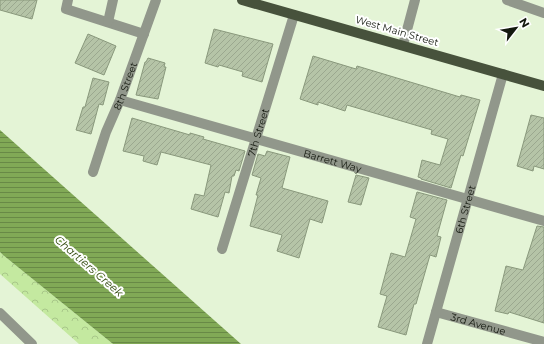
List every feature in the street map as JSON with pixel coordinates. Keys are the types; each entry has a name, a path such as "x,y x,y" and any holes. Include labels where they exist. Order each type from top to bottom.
{"main road":[{"name":"West Main Street","path":"242,0 544,86"}],"street":[{"path":"68,0 66,9 144,34"},
{"path":"108,22 113,0"},
{"name":"8th Street","path":"93,172 106,132 120,100 156,0"},
{"path":"403,46 415,0"},
{"path":"507,0 544,13"},
{"name":"7th Street","path":"222,250 294,15"},
{"name":"6th Street","path":"427,344 503,74"},
{"name":"Barrett Way","path":"120,100 544,221"},
{"name":"3rd Avenue","path":"436,312 544,342"},
{"path":"0,313 32,344"}],"green space":[{"path":"0,252 113,344 79,344 0,274"}],"water":[{"name":"Chartiers Creek","path":"0,130 241,344 113,344 3,255 0,252"}],"building":[{"path":"0,0 37,0 32,19 0,10"},
{"path":"214,29 273,44 262,82 242,76 243,72 219,65 218,67 205,63"},
{"path":"88,34 116,46 104,75 75,63"},
{"path":"313,56 356,69 357,66 460,97 461,95 480,100 463,156 461,155 451,188 418,177 422,160 440,165 448,139 431,134 432,130 347,105 345,111 318,102 318,105 300,99"},
{"path":"148,58 165,63 164,67 166,67 158,99 136,95 145,62"},
{"path":"93,78 109,82 103,105 99,104 91,134 76,130 83,107 85,107"},
{"path":"531,115 544,118 544,169 534,166 533,171 517,166"},
{"path":"132,118 190,135 190,133 204,137 203,139 245,151 239,171 236,170 234,176 232,176 229,193 225,192 218,217 191,209 195,194 204,196 211,165 161,152 157,165 143,161 144,156 123,151"},
{"path":"267,151 290,157 282,188 328,201 322,223 310,219 299,258 277,251 282,235 250,226 261,178 252,175 258,154 265,156"},
{"path":"356,175 369,178 361,205 348,202"},
{"path":"417,192 447,200 437,236 441,237 436,257 430,255 416,304 414,304 406,335 378,327 387,296 380,294 391,253 405,257 416,219 410,217"},
{"path":"537,226 544,227 544,323 509,312 508,314 495,311 506,266 523,270"}]}
